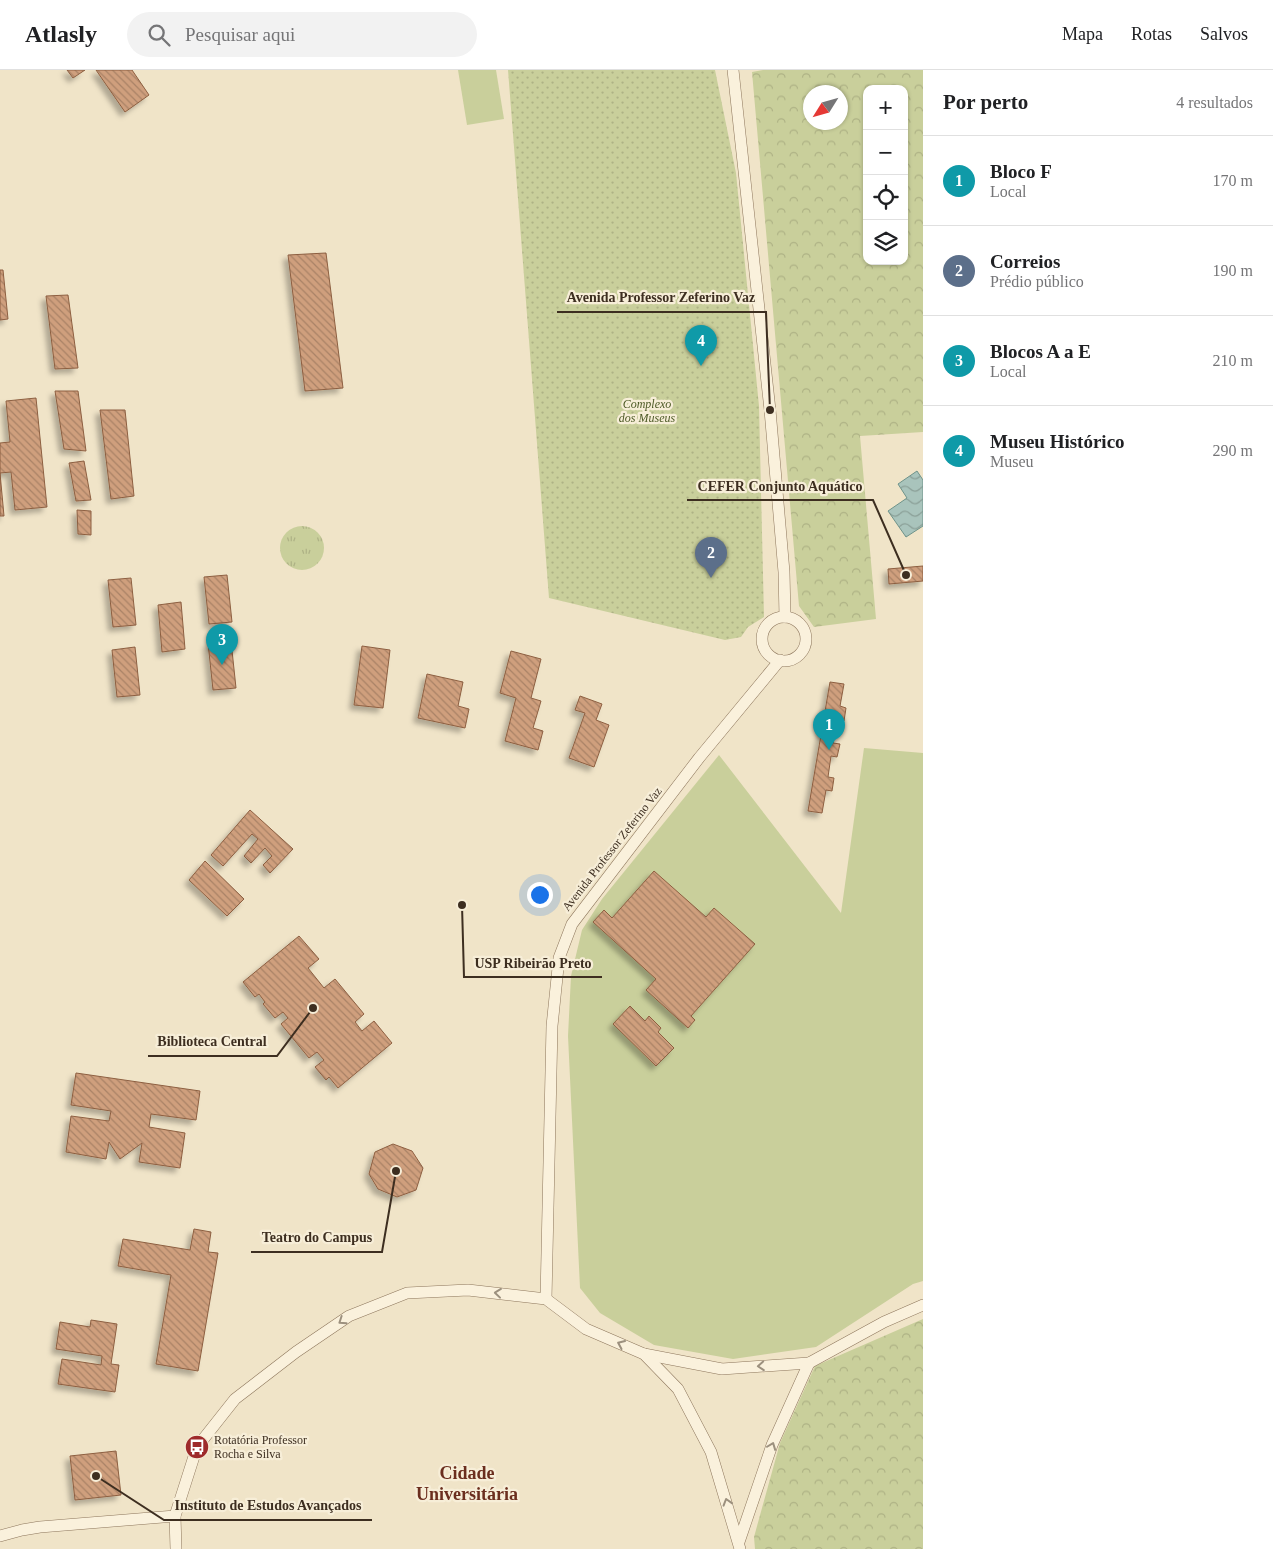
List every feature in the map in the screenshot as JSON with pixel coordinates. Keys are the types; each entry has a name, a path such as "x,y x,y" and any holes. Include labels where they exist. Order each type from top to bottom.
{"street":[{"path":"733,70 770,410 784,572 785,617"},
{"path":"776,618 793,618 799,623 806,637 806,644 803,650 793,659 780,660 773,658 763,646 764,630 776,618"},
{"name":"Avenida Professor Zeferino Vaz","path":"546,1299 552,1026 559,958 572,924 699,758 780,660"},
{"path":"176,1549 174,1516 197,1447 235,1400 296,1352 348,1316 407,1293 468,1290 546,1299 586,1329 644,1354 722,1369 809,1363 884,1322 923,1305"},
{"path":"644,1354 678,1390 711,1452 740,1545"},
{"path":"740,1545 772,1445 809,1363"},
{"path":"0,1536 40,1527 174,1516"}],"green space":[{"path":"458,70 496,70 504,119 467,125"},
{"name":"Complexo dos Museus","path":"508,70 715,70 736,173 759,406 764,617 748,627 741,637 725,640 549,598"},
{"path":"763,70 923,70 923,432 860,436 876,619 814,627 799,606 752,72"},
{"path":"302,526 314,530 320,536 324,548 320,560 314,566 302,570 290,566 284,560 280,548 284,536 290,530"},
{"path":"864,748 923,753 923,1281 913,1284 816,1347 733,1359 654,1345 600,1313 580,1288 568,1036 571,976 582,930 602,899 719,755 841,913"},
{"path":"923,1319 923,1549 755,1549 754,1537 780,1443 815,1366"}],"water":[{"path":"917,471 923,480 923,526 906,537 888,511 907,498 898,484"}],"building":[{"path":"67,70 85,70 73,78"},
{"path":"96,70 132,70 149,95 125,112"},
{"path":"326,253 343,388 305,391 288,255"},
{"path":"0,270 3,270 8,319 0,320"},
{"path":"68,295 78,368 55,369 46,296"},
{"path":"55,391 78,391 86,451 64,449"},
{"path":"36,398 47,507 15,510 11,472 0,473 0,443 10,442 6,401"},
{"path":"100,410 125,410 134,496 111,499"},
{"path":"84,461 91,500 76,501 69,463"},
{"path":"0,473 4,516 0,516"},
{"path":"77,510 91,511 91,535 78,534"},
{"path":"923,566 923,581 889,584 888,569"},
{"path":"227,575 232,622 209,624 204,577"},
{"path":"131,578 136,625 113,627 108,580"},
{"path":"181,602 185,649 162,652 158,605"},
{"path":"231,641 236,688 213,690 208,643"},
{"path":"362,646 390,650 383,708 354,705"},
{"path":"135,647 140,695 117,697 112,650"},
{"path":"511,651 541,659 531,698 541,701 533,728 543,731 538,750 505,741 516,698 500,693"},
{"path":"427,674 463,682 458,706 469,709 465,728 418,718"},
{"path":"830,682 844,684 840,706 846,708 844,721 837,720 833,743 840,744 837,757 831,756 828,777 834,778 832,791 826,790 822,813 808,811"},
{"path":"580,696 602,704 596,720 609,725 594,767 569,758 585,713 575,710"},
{"path":"250,810 293,849 270,873 263,865 272,856 265,848 251,863 244,856 258,839 252,834 223,866 211,855"},
{"path":"205,861 244,899 227,916 189,880"},
{"path":"654,871 706,917 714,908 755,944 691,1016 695,1020 688,1028 646,990 656,979 593,922 604,910 612,918"},
{"path":"299,936 319,959 308,968 324,988 335,979 364,1014 355,1022 362,1031 374,1021 392,1043 338,1088 329,1077 326,1080 315,1067 324,1060 317,1052 309,1058 281,1024 288,1018 283,1012 275,1018 263,1004 265,1002 259,994 255,997 243,982"},
{"path":"630,1006 645,1021 649,1016 661,1028 658,1032 674,1048 656,1066 613,1024"},
{"path":"76,1073 200,1091 196,1120 151,1114 149,1127 185,1133 180,1168 139,1162 142,1143 120,1159 109,1142 106,1159 66,1152 71,1116 109,1121 111,1111 71,1105"},
{"path":"393,1144 412,1151 423,1168 416,1190 397,1197 378,1189 369,1174 375,1152"},
{"path":"194,1229 211,1232 208,1252 218,1253 198,1371 156,1364 171,1275 118,1266 123,1239 190,1250"},
{"path":"91,1320 117,1324 111,1364 119,1365 115,1392 58,1384 62,1359 101,1365 102,1356 56,1349 60,1322 90,1327"},
{"path":"116,1451 121,1495 75,1500 70,1456"}],"place":[{"name":"Museu Histórico","path":"701,366"},
{"name":"Avenida Professor Zeferino Vaz","path":"770,410"},
{"name":"CEFER Conjunto Aquático","path":"906,575"},
{"name":"Correios","path":"711,578"},
{"name":"Blocos A a E","path":"222,665"},
{"name":"Bloco F","path":"829,750"},
{"name":"USP Ribeirão Preto","path":"462,905"},
{"name":"Biblioteca Central","path":"313,1008"},
{"name":"Teatro do Campus","path":"396,1171"},
{"name":"Rotatória Professor Rocha e Silva","path":"197,1447"},
{"name":"Instituto de Estudos Avançados","path":"96,1476"}],"district":[{"name":"Cidade Universitária","path":"467,1484"}]}
